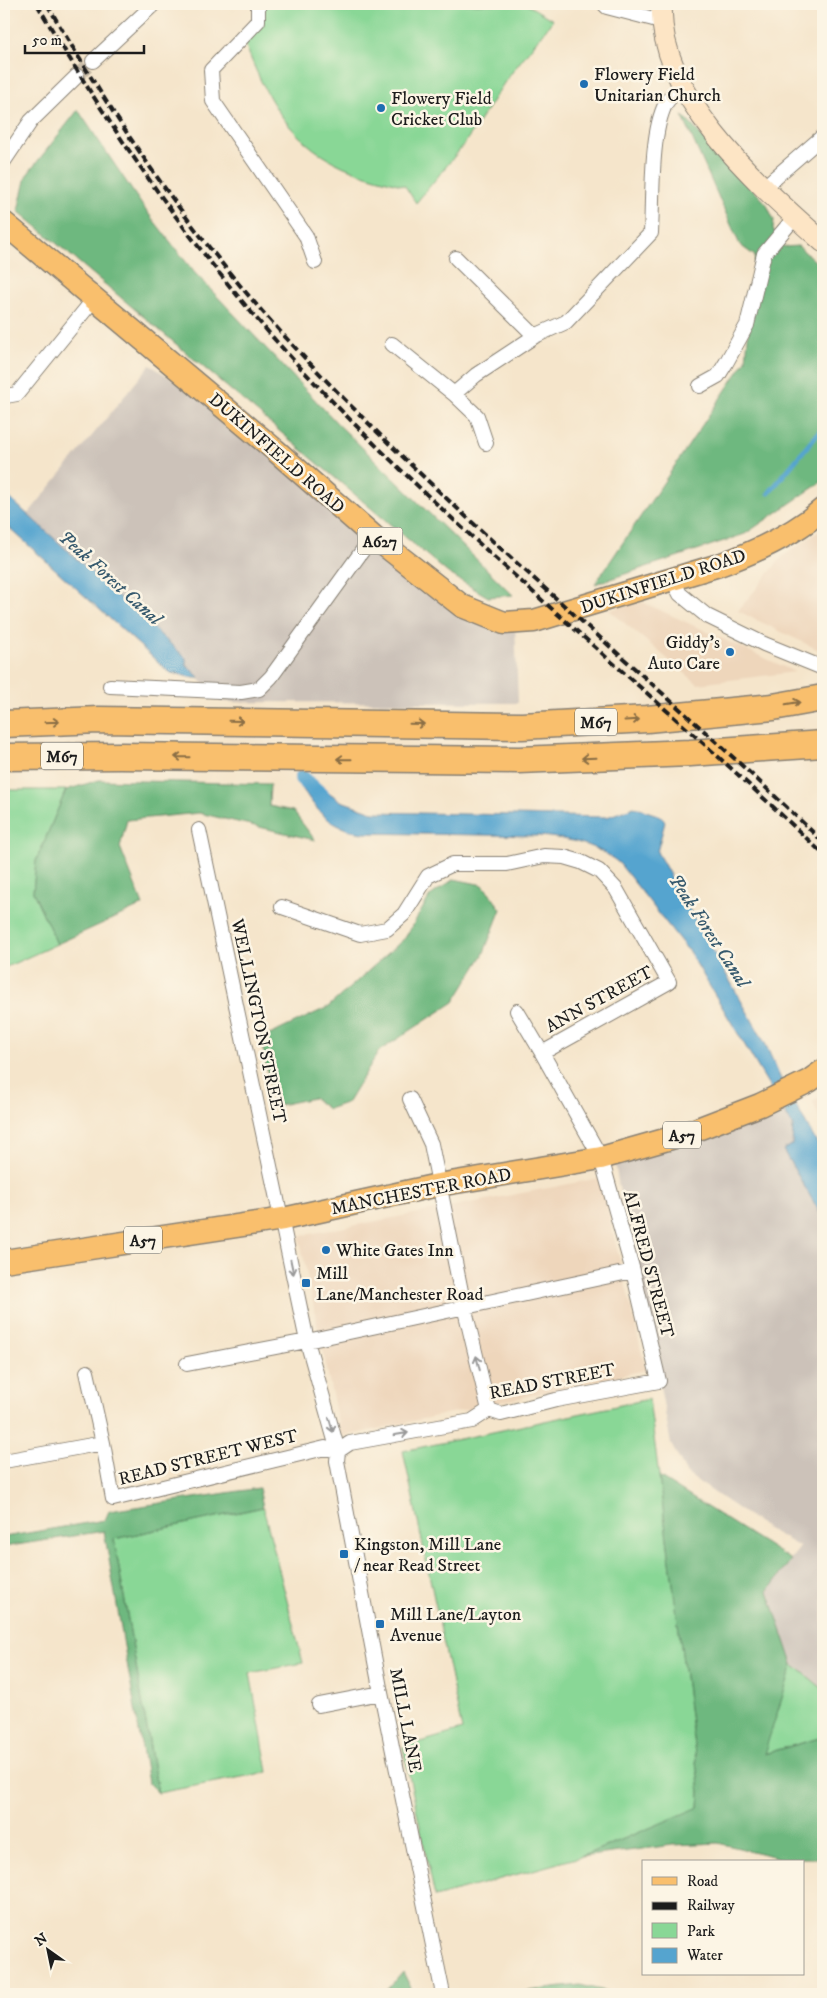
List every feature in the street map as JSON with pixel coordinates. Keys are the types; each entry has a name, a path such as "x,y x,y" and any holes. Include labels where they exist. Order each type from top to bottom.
{"highway":[{"name":"M67","path":"4,724 99,720 522,726 657,718 773,707 823,698"},
{"name":"M67","path":"690,753 823,730"},
{"name":"M67","path":"4,757 120,756 519,760 690,753 823,744"}],"main road":[{"path":"662,12 683,87 701,117 738,162 823,242"},
{"name":"DUKINFIELD ROAD","path":"4,223 275,450 373,536 462,606 504,623 515,624 552,616 749,555 784,537 823,509"},
{"name":"MANCHESTER ROAD","path":"4,1261 283,1219 438,1185 601,1158 682,1135 760,1105 816,1076"}],"street":[{"path":"93,61 154,4"},
{"path":"258,4 258,21 211,70 213,101 306,236 316,262"},
{"path":"604,4 607,7 662,12"},
{"path":"4,161 31,121 77,76"},
{"path":"454,394 476,375 535,336 566,322 651,233 656,145 659,131 666,104 683,87"},
{"path":"764,187 823,136"},
{"path":"700,386 718,376 747,325 764,254 795,217"},
{"path":"456,258 535,336"},
{"path":"4,394 6,396 17,394 94,299"},
{"path":"392,344 478,416 486,443"},
{"path":"110,686 241,692 259,688 271,677 373,536"},
{"path":"672,578 680,594 707,616 772,647 823,668"},
{"name":"WELLINGTON STREET","path":"198,830 283,1219"},
{"name":"ANN STREET","path":"282,907 360,934 387,929 404,914 428,876 453,864 507,864 544,856 564,857 581,862 599,871 616,889 670,982 542,1053 601,1158"},
{"path":"517,1011 542,1053"},
{"path":"410,1099 431,1144 464,1306 489,1410"},
{"name":"ALFRED STREET","path":"601,1158 633,1271 659,1380"},
{"name":"MILL LANE","path":"283,1219 307,1341 338,1451 337,1462 381,1692 443,1994"},
{"path":"187,1364 307,1341 633,1271"},
{"path":"4,1461 103,1443 87,1372"},
{"name":"READ STREET","path":"338,1451 350,1443 472,1421 489,1410 501,1414 556,1400 659,1380"},
{"name":"READ STREET WEST","path":"103,1443 114,1499 325,1448 338,1451"},
{"path":"319,1705 381,1692"}],"shaded area":[{"path":"150,365 255,433 427,579 515,624 518,703 221,702 186,665 186,658 28,514"},
{"path":"823,528 823,652 738,611 783,556"},
{"path":"640,601 795,672 698,684 609,610"},
{"path":"823,1094 823,1128 813,1102"},
{"path":"785,1098 823,1183 823,1689 793,1664 768,1591 800,1547 766,1528 687,1474 671,1444 659,1381 633,1271 615,1163"},
{"path":"600,1178 646,1370 341,1437 299,1236"}],"green space":[{"name":"Flowery Field Cricket Club","path":"265,4 526,4 553,20 506,80 463,146 416,203 405,186 354,171 332,161 313,149 297,135 284,119 262,82 244,41 264,12"},
{"path":"78,110 144,208 194,272 337,423 513,595 488,597 448,573 18,211 26,176"},
{"path":"682,115 766,203 774,220 773,229 784,247 798,246 823,268 823,481 745,534 595,584 746,360 755,256 740,245"},
{"path":"99,780 270,784 269,806 293,811 315,840 199,813 127,820 120,847 143,905 57,944 33,892 36,861 66,790"},
{"path":"4,790 66,790 36,861 33,892 57,944 4,968"},
{"path":"454,879 483,885 501,909 483,955 454,1002 379,1051 348,1102 328,1109 313,1098 274,1106 261,1039 328,1007 405,938 430,896"},
{"path":"649,1399 700,1792 699,1808 580,1857 435,1897 403,1747 462,1730 403,1451"},
{"path":"659,1477 791,1560 768,1591 793,1664 764,1754 823,1737 823,1858 781,1858 718,1843 673,1845 581,1857 699,1807 700,1792"},
{"path":"259,1488 263,1507 114,1539 158,1793 148,1783 104,1531 4,1547 4,1537 105,1520 109,1511"},
{"path":"263,1507 303,1663 250,1673 268,1772 158,1793 114,1539"},
{"path":"793,1664 823,1689 823,1737 763,1754"},
{"path":"403,1972 414,1994 384,1994"},
{"path":"580,1985 618,1994 516,1994 519,1992"}],"water":[{"path":"4,493 186,658 186,665 200,678 170,673 4,523"},
{"path":"298,782 314,782 341,801 373,812 607,817 634,807 661,816 665,822 657,852 765,1043 780,1077 823,1154 823,1218 783,1150 792,1145 793,1126 690,953 619,863 591,847 551,837 363,833 351,831 324,816"}],"waterway":[{"path":"769,493 823,427"},
{"name":"Peak Forest Canal","path":"302,778 322,796"}],"tunnel":[{"path":"77,76 93,61"}],"railway":[{"path":"37,4 91,93 149,179 243,303 277,342 407,476 545,603 755,790 823,854"},
{"path":"47,4 73,49 129,136 189,221 254,302 289,341 352,407 485,534 689,717 823,842"}],"place":[{"name":"Flowery Field Unitarian Church","path":"584,84"},
{"name":"Flowery Field Cricket Club","path":"381,108"},
{"name":"Giddy's Auto Care","path":"730,652"},
{"name":"White Gates Inn","path":"326,1250"},
{"name":"Mill Lane/Manchester Road","path":"306,1283"},
{"name":"Kingston, Mill Lane / near Read Street","path":"344,1554"},
{"name":"Mill Lane/Layton Avenue","path":"380,1624"}]}
